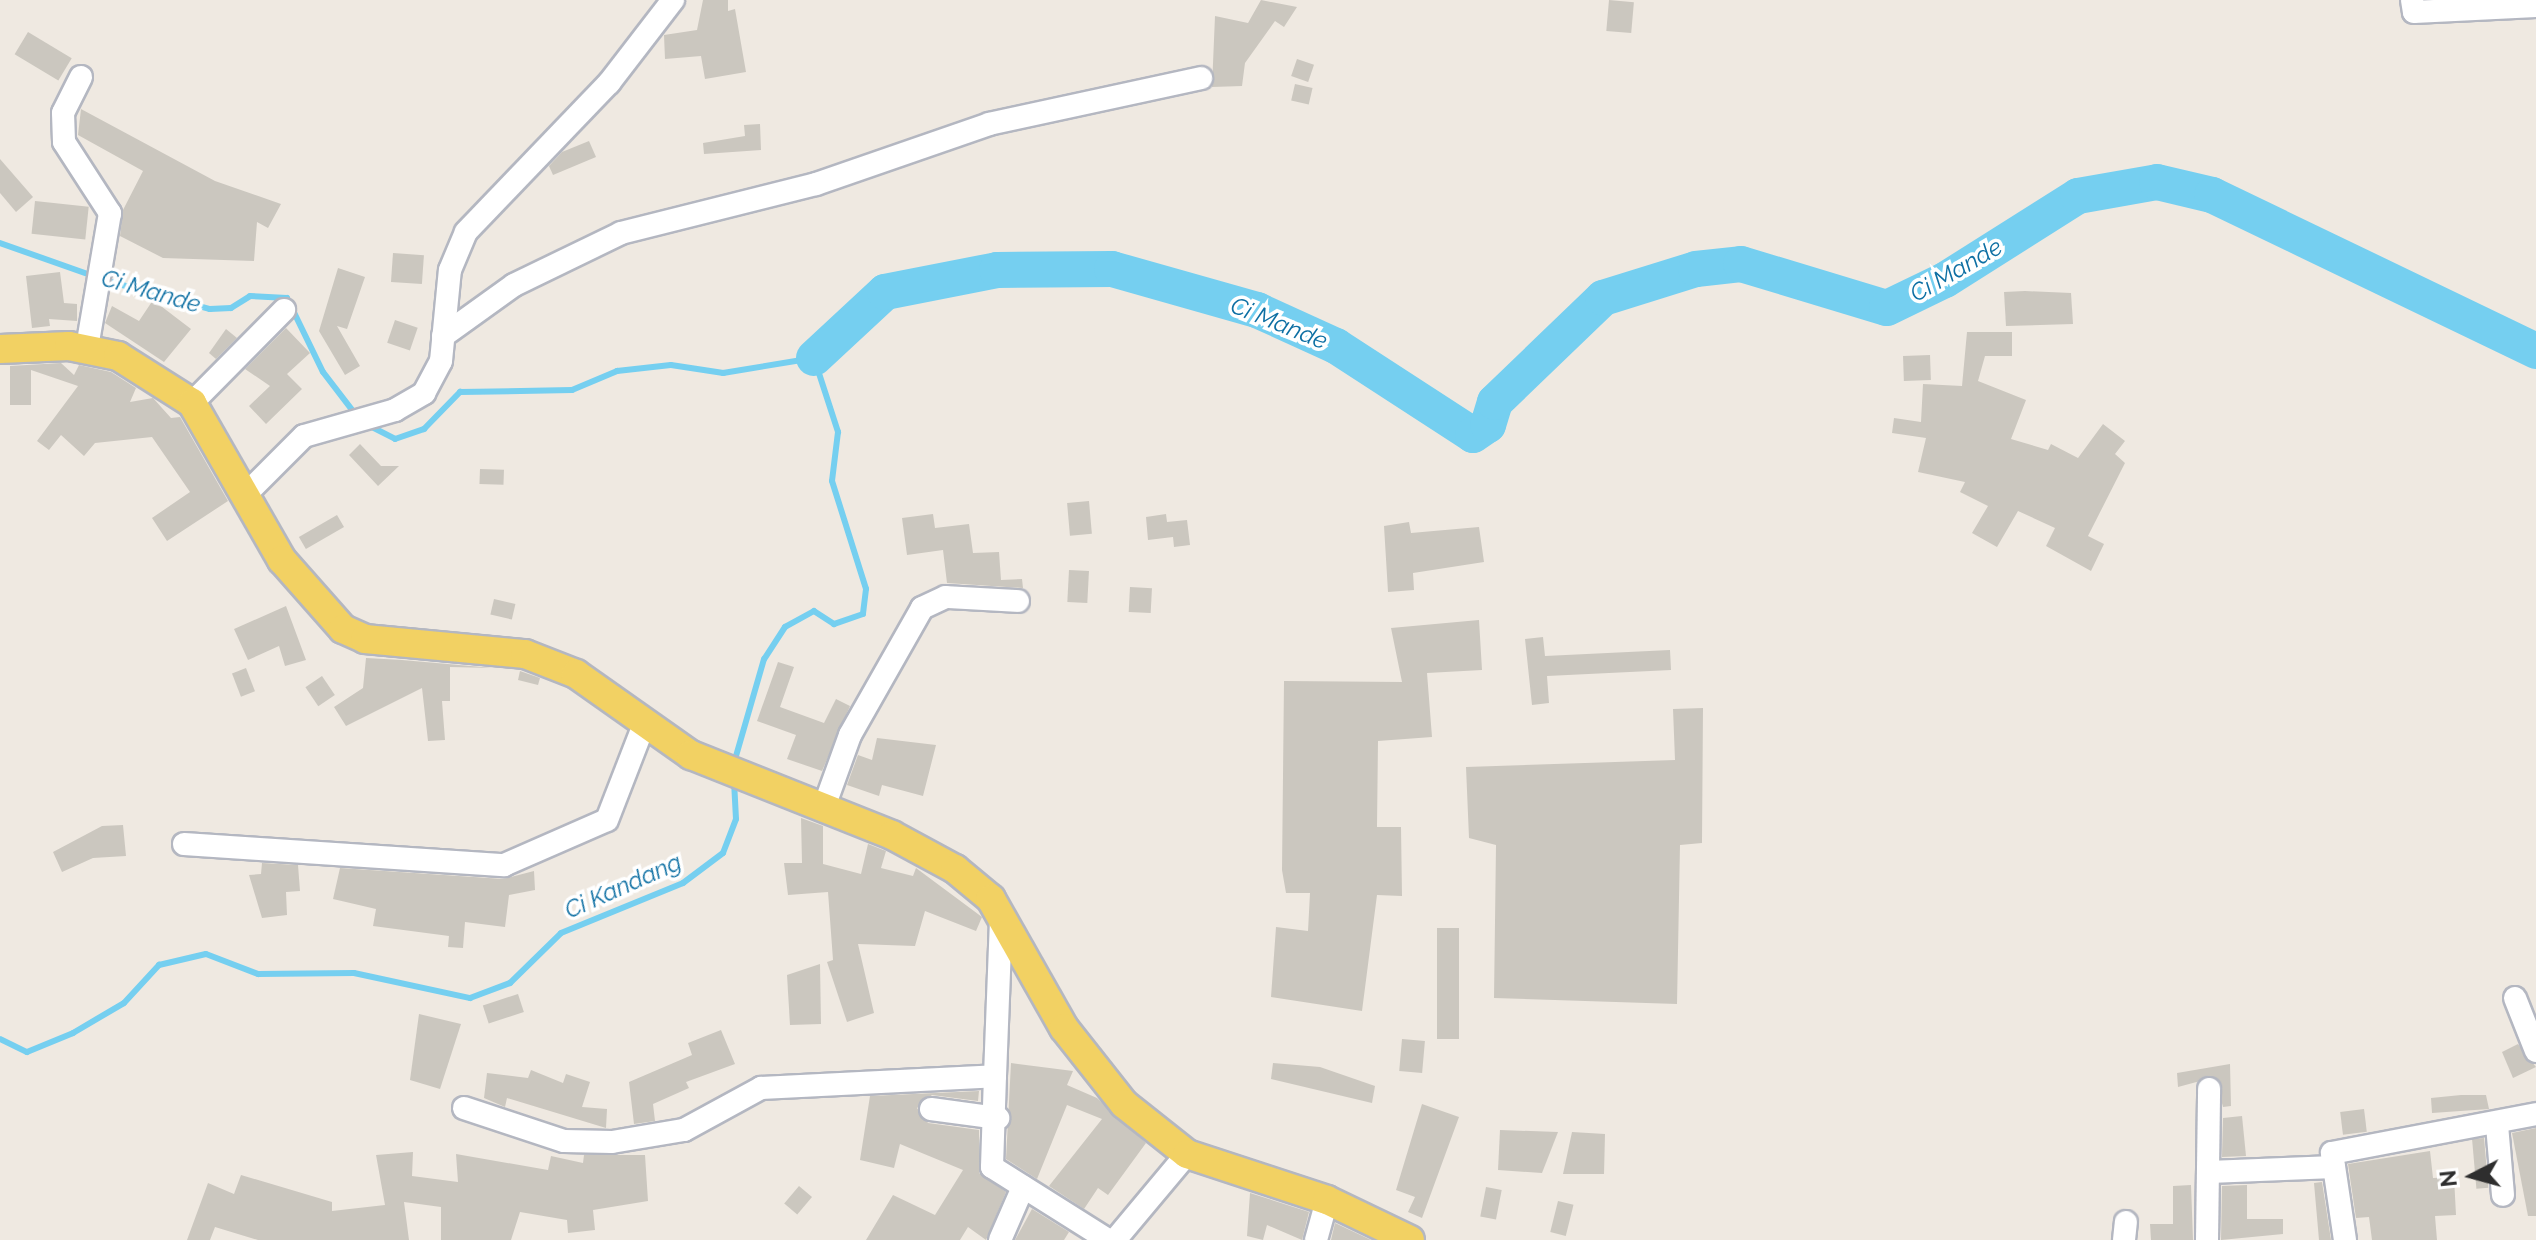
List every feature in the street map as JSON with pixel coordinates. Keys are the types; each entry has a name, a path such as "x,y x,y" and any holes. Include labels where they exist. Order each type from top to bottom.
{"main road":[{"path":"0,349 87,347 118,356 192,403 282,560 343,629 365,639 525,654 576,674 643,727 726,772 765,783 824,807 955,869 1001,917 1085,1061 1124,1104 1187,1154 1327,1200 1410,1240"}],"street":[{"path":"245,495 304,436 357,420 424,393 435,380 455,253 481,209 609,83 673,0"},
{"path":"2412,0 2414,12 2536,6"},
{"path":"81,77 63,113 63,134 70,157 108,207 98,292 87,347"},
{"path":"443,336 514,285 621,233 816,184 989,124 1201,78"},
{"path":"192,403 284,310"},
{"path":"824,807 850,735 922,608 946,597 1018,601"},
{"path":"184,844 504,865 607,820 643,727"},
{"path":"1001,917 995,1076 998,1118 992,1167 1108,1240"},
{"path":"2515,998 2536,1051"},
{"path":"464,1108 564,1141 612,1142 684,1130 761,1088 995,1076"},
{"path":"2207,1240 2209,1089"},
{"path":"931,1109 998,1118"},
{"path":"2345,1240 2332,1153 2497,1125 2536,1114"},
{"path":"2497,1125 2503,1195"},
{"path":"1115,1240 1187,1154"},
{"path":"2209,1172 2334,1167"},
{"path":"1000,1240 1023,1187"},
{"path":"1316,1240 1327,1200"}],"building":[{"path":"703,0 728,0 728,11 735,9 746,72 705,79 701,56 665,59 664,35 697,30"},
{"path":"1261,0 1297,7 1284,27 1275,21 1245,63 1242,86 1212,87 1215,16 1248,23"},
{"path":"1609,0 1634,2 1631,33 1606,31"},
{"path":"28,32 72,58 58,81 15,54"},
{"path":"1297,59 1314,65 1308,82 1291,76"},
{"path":"1295,84 1313,88 1309,105 1291,101"},
{"path":"81,109 215,181 281,204 268,228 257,222 254,261 163,258 120,236 123,210 143,171 78,135"},
{"path":"760,124 761,150 704,154 703,143 745,136 744,125"},
{"path":"589,141 596,157 553,175 549,166 562,152"},
{"path":"0,159 33,197 16,212 0,193"},
{"path":"35,201 89,207 85,239 32,234"},
{"path":"393,253 424,255 422,284 391,282"},
{"path":"338,268 365,277 347,329 337,326 360,366 345,375 319,331"},
{"path":"60,272 64,303 77,304 77,321 49,319 50,326 32,328 26,276"},
{"path":"2004,292 2071,293 2073,324 2006,326"},
{"path":"153,300 191,329 164,362 105,323 112,306 139,321"},
{"path":"395,320 418,328 410,351 387,343"},
{"path":"286,328 310,353 287,374 302,389 266,424 249,406 270,386 245,369"},
{"path":"226,329 237,338 216,359 209,353"},
{"path":"1967,332 2012,332 2012,356 1985,356 1978,381 2026,400 2011,439 2048,450 2051,444 2078,458 2103,424 2125,441 2115,454 2125,463 2088,536 2104,544 2091,571 2046,546 2055,528 2018,511 1997,547 1972,533 1988,506 1960,492 1965,482 1918,472 1926,438 1892,433 1894,418 1921,422 1923,384 1962,386"},
{"path":"1930,355 1931,380 1904,381 1903,356"},
{"path":"61,363 74,375 79,365 111,372 136,388 130,402 153,398 171,418 180,417 228,501 167,541 152,518 190,492 152,437 95,443 84,456 61,435 49,450 37,441 78,386 31,370 31,405 10,405 10,366"},
{"path":"360,444 381,466 399,466 378,486 349,455"},
{"path":"480,469 504,470 503,485 479,484"},
{"path":"1089,501 1092,534 1070,536 1067,503"},
{"path":"933,514 935,528 969,524 973,553 999,552 1001,580 1022,579 1023,588 947,583 943,550 907,555 902,518"},
{"path":"1166,514 1167,522 1187,520 1190,545 1174,547 1173,537 1148,540 1146,517"},
{"path":"337,515 344,527 306,549 299,537"},
{"path":"1409,522 1411,533 1479,527 1484,562 1413,573 1414,590 1388,592 1384,526"},
{"path":"1069,570 1089,571 1087,603 1067,602"},
{"path":"1130,587 1152,588 1151,613 1129,612"},
{"path":"494,599 515,604 512,620 490,615"},
{"path":"286,606 306,660 285,666 279,646 248,660 234,629"},
{"path":"1479,620 1482,670 1427,673 1432,737 1378,741 1377,827 1401,827 1402,896 1377,895 1362,1011 1271,997 1276,927 1308,931 1310,893 1286,893 1282,870 1284,681 1402,682 1391,628"},
{"path":"1543,637 1545,656 1670,650 1671,670 1547,676 1549,703 1532,705 1525,639"},
{"path":"366,658 493,668 450,667 450,701 442,701 445,740 428,741 422,688 346,726 334,707 363,688"},
{"path":"778,662 794,667 780,707 824,723 836,699 850,706 822,771 787,759 796,735 757,721"},
{"path":"246,668 255,691 241,697 232,673"},
{"path":"520,671 540,678 538,685 518,680"},
{"path":"322,676 335,695 318,706 305,687"},
{"path":"1703,708 1702,843 1680,845 1677,1004 1494,998 1496,845 1469,838 1466,767 1675,760 1673,709"},
{"path":"877,738 936,745 923,796 882,785 879,796 847,785 858,755 872,760"},
{"path":"801,818 823,826 823,864 861,874 868,844 886,851 881,868 913,876 916,868 982,917 976,931 925,911 915,946 858,944 874,1013 847,1022 827,962 833,960 828,892 788,895 784,863 802,863"},
{"path":"123,825 126,856 93,858 62,872 53,852 102,826"},
{"path":"262,863 298,865 300,891 286,892 287,915 262,918 249,875 261,874"},
{"path":"340,868 503,879 534,871 535,890 509,895 505,927 465,922 463,948 448,947 449,936 373,926 376,909 333,899"},
{"path":"1437,928 1459,928 1459,1039 1437,1039"},
{"path":"820,964 821,1024 790,1025 787,975"},
{"path":"518,994 524,1012 489,1024 483,1005"},
{"path":"419,1014 461,1024 440,1089 410,1080"},
{"path":"721,1030 735,1064 686,1082 689,1088 653,1104 655,1121 634,1124 629,1082 692,1055 688,1043"},
{"path":"1402,1039 1425,1041 1422,1073 1399,1071"},
{"path":"2518,1044 2536,1067 2513,1078 2502,1052"},
{"path":"1011,1063 1073,1071 1067,1085 1097,1098 1146,1143 1108,1195 1098,1188 1084,1209 1049,1186 1102,1119 1067,1105 1037,1179 1006,1159"},
{"path":"1273,1063 1320,1067 1375,1086 1372,1103 1271,1079"},
{"path":"2230,1064 2231,1106 2223,1107 2215,1077 2178,1087 2177,1073"},
{"path":"531,1070 563,1083 566,1074 590,1082 582,1107 607,1109 606,1128 507,1098 505,1107 484,1098 487,1073 528,1078"},
{"path":"979,1091 978,1101 932,1095 917,1108 928,1123 979,1130 979,1173 1006,1192 986,1240 968,1227 960,1240 866,1240 893,1195 935,1215 963,1170 900,1144 894,1168 860,1160 870,1096"},
{"path":"2486,1095 2489,1109 2432,1113 2431,1098"},
{"path":"1422,1104 1459,1117 1422,1218 1408,1212 1415,1197 1396,1190"},
{"path":"2364,1109 2367,1132 2343,1135 2340,1112"},
{"path":"2242,1116 2246,1156 2222,1157 2223,1118"},
{"path":"2536,1128 2536,1216 2528,1216 2512,1133"},
{"path":"1500,1130 1558,1132 1542,1173 1498,1170"},
{"path":"1572,1132 1605,1134 1604,1174 1563,1174"},
{"path":"2484,1138 2488,1188 2476,1189 2472,1139"},
{"path":"2430,1151 2433,1178 2454,1177 2456,1215 2435,1216 2437,1240 2372,1240 2369,1217 2356,1218 2348,1164"},
{"path":"413,1152 412,1176 458,1182 456,1154 548,1170 551,1156 583,1163 584,1155 645,1155 648,1201 593,1210 595,1230 568,1233 567,1220 520,1212 511,1240 441,1240 441,1207 404,1202 409,1240 258,1240 215,1227 210,1240 187,1240 208,1183 234,1194 241,1175 332,1202 332,1211 385,1205 376,1155"},
{"path":"2322,1182 2331,1240 2319,1240 2314,1183"},
{"path":"2191,1185 2193,1240 2151,1240 2150,1224 2173,1224 2173,1186"},
{"path":"2247,1185 2247,1219 2283,1219 2283,1234 2221,1240 2222,1186"},
{"path":"799,1186 812,1197 797,1215 784,1204"},
{"path":"1486,1187 1502,1190 1496,1220 1480,1216"},
{"path":"1250,1193 1309,1212 1302,1240 1267,1225 1263,1240 1247,1236"},
{"path":"1558,1201 1574,1205 1566,1236 1550,1232"},
{"path":"1032,1209 1069,1232 1064,1240 1015,1240"},
{"path":"1335,1223 1371,1240 1331,1240"}],"waterway":[{"name":"Ci Mande","path":"814,358 885,292 997,270 1112,269 1257,310 1336,346 1473,435 1488,425 1495,402 1603,298 1696,269 1741,264 1887,308 1945,280 2078,196 2157,182 2212,195 2536,351"},
{"name":"Ci Mande","path":"0,243 93,276"},
{"name":"Ci Mande","path":"104,280 210,309 231,308 250,296 287,298 323,372 356,415"},
{"name":"Ci Kandang","path":"364,423 395,439 424,429 460,392 572,390 617,371 671,365 723,373 814,358 838,432 832,481 866,589 863,614 834,624 814,611 785,627 764,659 734,763"},
{"name":"Ci Kandang","path":"0,1039 27,1052 73,1033 124,1003 159,965 206,954 258,974 354,973 470,998 510,983 561,933 683,883 723,853 736,819 734,783"}]}
